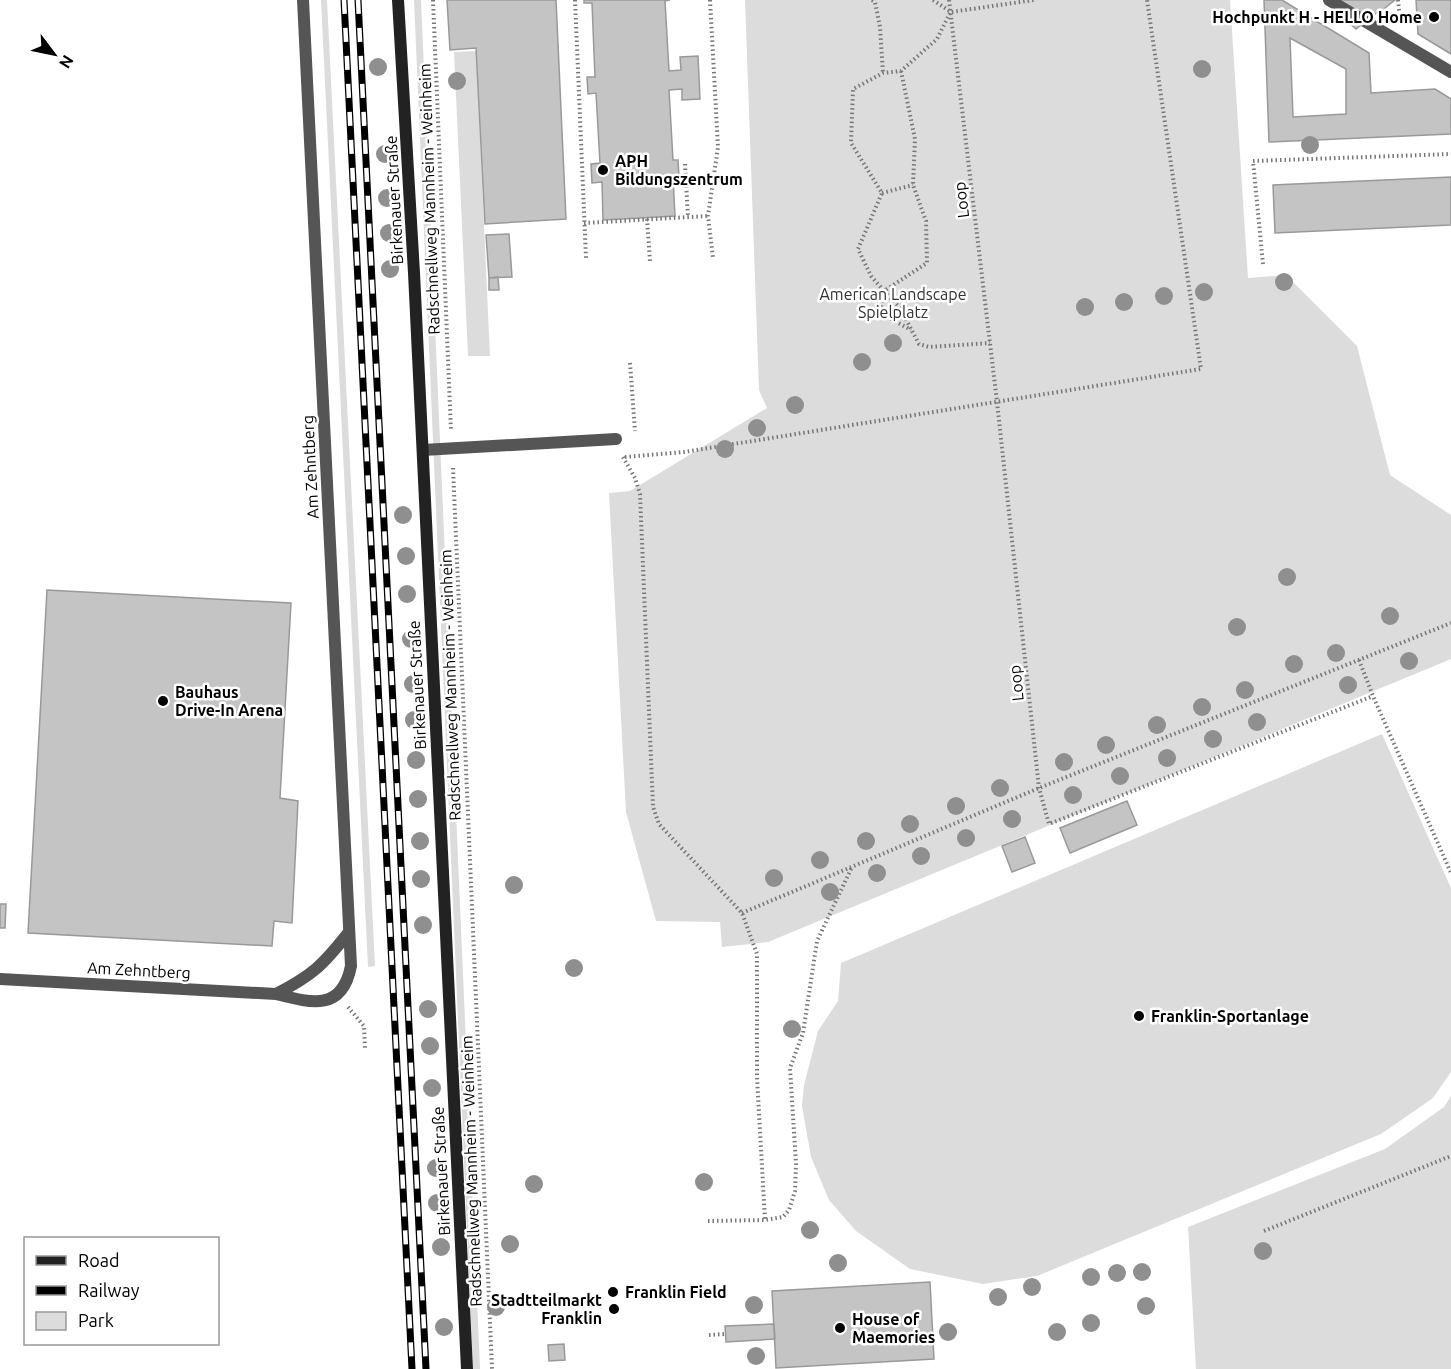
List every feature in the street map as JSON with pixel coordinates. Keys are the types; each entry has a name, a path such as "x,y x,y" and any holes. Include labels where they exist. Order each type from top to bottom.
{"street":[{"name":"Birkenauer Straße","path":"398,0 423,450 467,1369"}],"lane":[{"name":"Am Zehntberg","path":"0,979 276,994 308,1002 324,1002 337,995 348,982 351,966 303,0"},
{"path":"1329,0 1451,72"},
{"path":"423,450 616,439"},
{"path":"276,994 316,971 326,962 349,932"}],"path":[{"name":"Radschnellweg Mannheim - Weinheim","path":"433,0 492,1369"},
{"path":"575,0 586,258"},
{"path":"710,0 718,147 708,216 713,258"},
{"path":"933,0 951,12 1034,0"},
{"name":"Loop","path":"949,0 1040,788 1049,824 1372,696"},
{"path":"624,457 684,452 1201,369 1147,0"},
{"path":"874,1 880,27 883,72"},
{"path":"882,193 851,143 853,89 883,72 901,71 937,39 951,12"},
{"path":"901,71 915,139 912,185 926,221 927,263 884,291 881,308 885,316 911,330"},
{"path":"1263,264 1253,162 1451,154"},
{"path":"685,164 688,217"},
{"path":"882,193 912,185"},
{"path":"882,193 858,249 871,276 900,308 919,344 929,347 990,343"},
{"path":"584,223 708,216"},
{"path":"647,219 650,261"},
{"path":"630,363 635,433"},
{"path":"636,445 637,456"},
{"path":"635,478 640,494 652,807 659,824 742,913 757,954 757,1077 765,1221"},
{"path":"742,913 1040,788 1451,623"},
{"path":"1359,660 1372,696 1451,873"},
{"path":"708,1221 765,1221 783,1217 789,1210 795,1191 796,1164 790,1068 803,1033 817,940 852,867"},
{"path":"1264,1231 1451,1156"},
{"path":"709,1335 725,1334"}],"green space":[{"path":"321,0 327,0 375,966 368,967"},
{"path":"414,0 421,0 480,1369 473,1369"},
{"name":"American Landscape Spielplatz","path":"745,0 1230,0 1248,278 1286,275 1357,346 1390,475 1451,515 1451,659 768,942 722,947 720,922 656,921 626,812 609,493 630,491 767,408 759,390"},
{"path":"476,51 490,356 468,356 454,52"},
{"name":"Franklin-Sportanlage","path":"1382,734 1451,888 1451,1072 1433,1098 1381,1134 1037,1276 983,1284 910,1269 856,1231 829,1200 811,1157 802,1106 804,1085 818,1031 838,1001 841,963"},
{"path":"1451,1096 1451,1369 1196,1369 1188,1227 1385,1149 1444,1107"}],"building":[{"path":"447,0 556,0 566,219 485,224 476,48 450,50"},
{"path":"584,0 670,0 665,1 669,71 681,70 680,57 698,56 700,99 682,100 682,89 669,90 673,160 678,160 679,177 673,177 675,216 603,220 602,182 592,183 591,164 600,163 596,93 588,94 587,77 595,77 592,3 584,3"},
{"path":"1264,0 1282,0 1369,53 1371,93 1435,89 1451,99 1451,134 1269,142","holes":["1290,38 1346,69 1346,114 1293,117"]},
{"name":"Hochpunkt H - HELLO Home","path":"1324,0 1395,0 1385,8 1385,15 1379,11 1356,29"},
{"name":"Hochpunkt H - HELLO Home","path":"1416,0 1451,0 1451,54 1418,34"},
{"path":"1451,177 1451,225 1275,233 1273,185"},
{"path":"509,234 512,277 489,278 486,235"},
{"path":"498,277 499,290 489,290 489,278"},
{"name":"Bauhaus Drive-In Arena","path":"47,590 291,603 280,798 298,801 292,923 274,921 272,946 28,933"},
{"path":"1127,801 1137,825 1070,853 1060,828"},
{"path":"1025,837 1035,863 1012,872 1002,846"},
{"path":"0,904 6,904 5,928 0,928"},
{"path":"930,1282 934,1359 776,1368 772,1291"},
{"path":"774,1324 775,1339 726,1342 725,1326"},
{"path":"564,1344 565,1360 549,1361 548,1345"}],"railway":[{"path":"344,0 412,1369"},
{"path":"358,0 426,1369"}],"place":[{"name":"Hochpunkt H - HELLO Home","path":"1434,17"},
{"name":"APH Bildungszentrum","path":"603,170"},
{"name":"Bauhaus Drive-In Arena","path":"163,701"},
{"name":"Franklin-Sportanlage","path":"1139,1016"},
{"name":"Franklin Field","path":"613,1292"},
{"name":"Stadtteilmarkt Franklin","path":"614,1309"},
{"name":"House of Maemories","path":"840,1328"}]}
